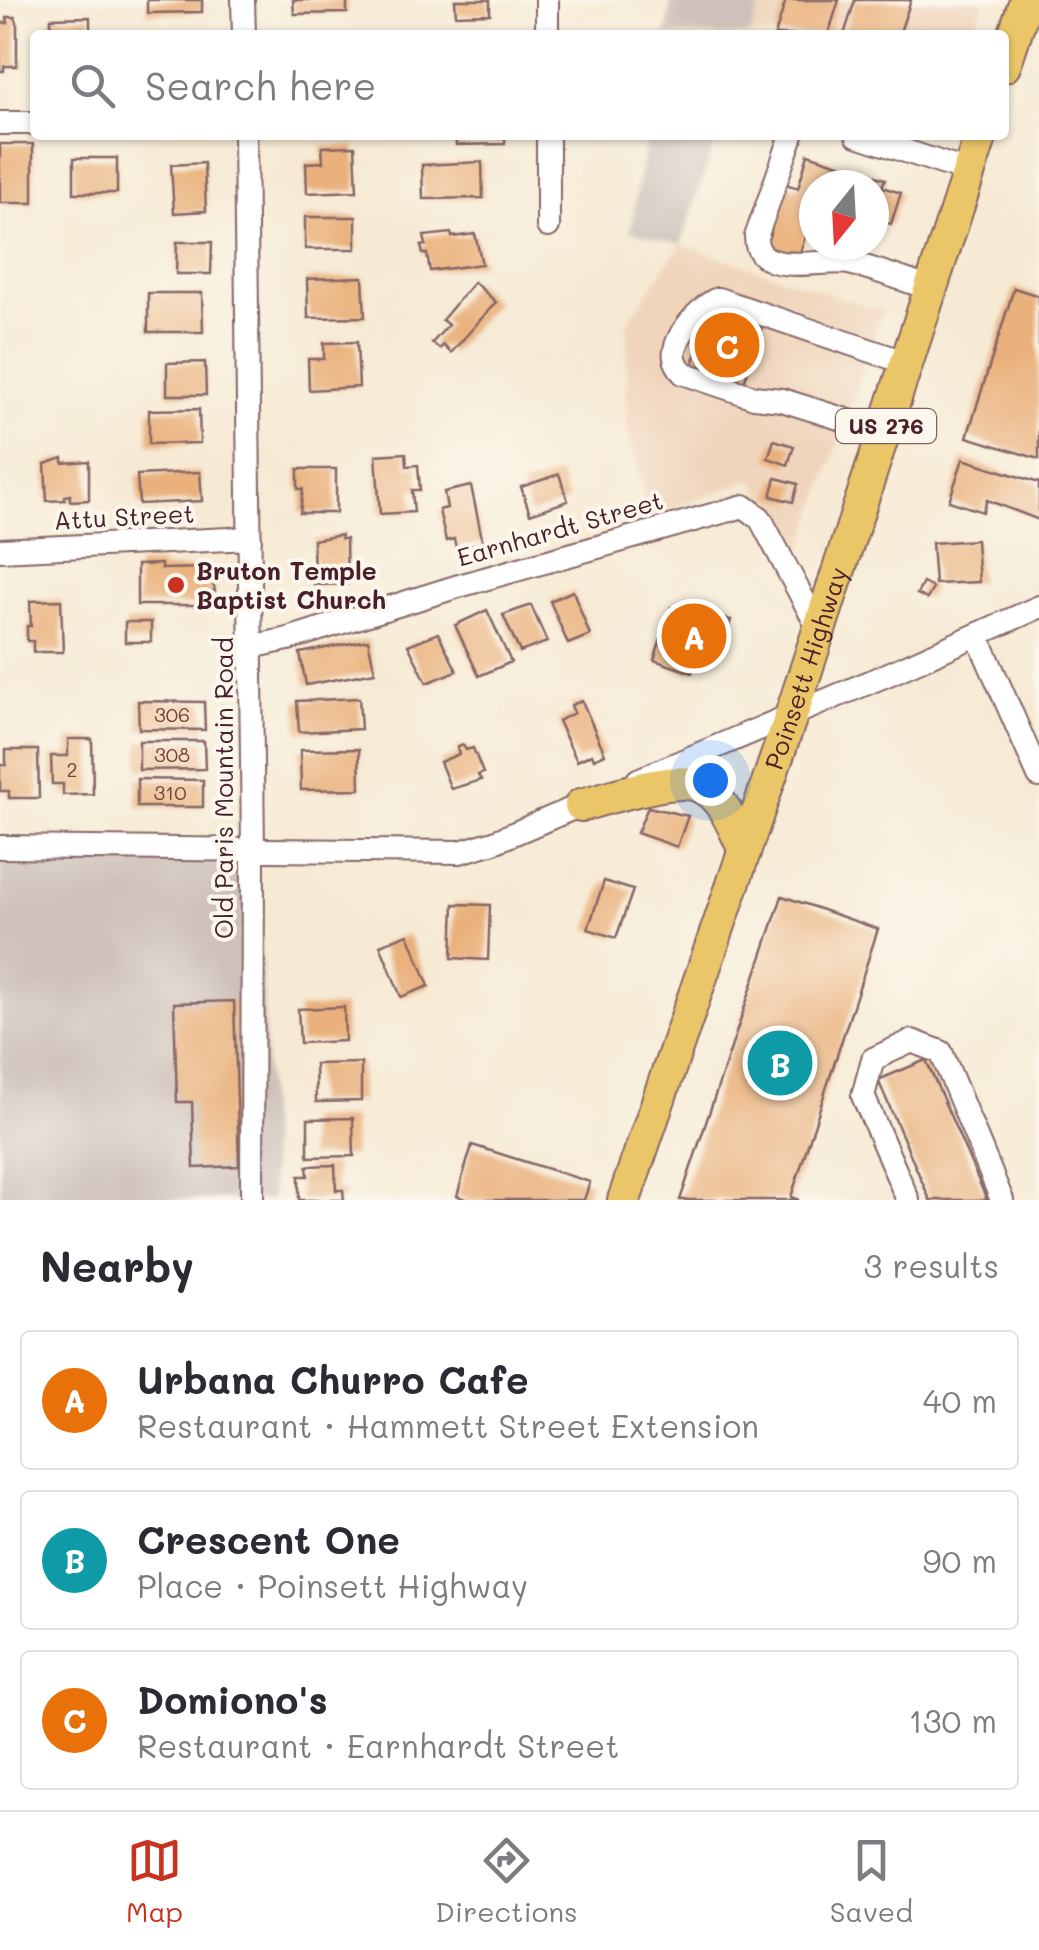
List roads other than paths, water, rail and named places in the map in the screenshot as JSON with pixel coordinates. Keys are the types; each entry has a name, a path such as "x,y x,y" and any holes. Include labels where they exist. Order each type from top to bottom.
{"highway":[{"path":"1009,51 1026,0"},
{"name":"Poinsett Highway","path":"624,1200 791,716 979,140"},
{"path":"581,804 676,784 699,786 728,814 744,850"}],"street":[{"path":"243,0 244,30"},
{"path":"547,0 547,30"},
{"path":"0,123 30,123"},
{"name":"Old Paris Mountain Road","path":"245,140 253,851 252,1200"},
{"path":"548,140 548,226"},
{"path":"790,140 756,237 756,248 762,256 796,265 848,262 931,289"},
{"path":"872,140 969,172"},
{"path":"884,432 683,374 674,357 677,342 708,302 718,299 906,363"},
{"name":"Earnhardt Street","path":"251,647 744,506 760,518 819,629"},
{"name":"Attu Street","path":"0,550 250,538"},
{"path":"0,847 460,852 494,842 1039,607"},
{"path":"977,635 1039,776"},
{"path":"908,1200 862,1096 873,1058 912,1040 940,1052 1002,1200"}],"place":[{"name":"Domiono's","path":"727,345"},
{"name":"Bruton Temple Baptist Church","path":"176,585"},
{"name":"Urbana Churro Cafe","path":"694,636"},
{"name":"Crescent One","path":"780,1063"}]}
